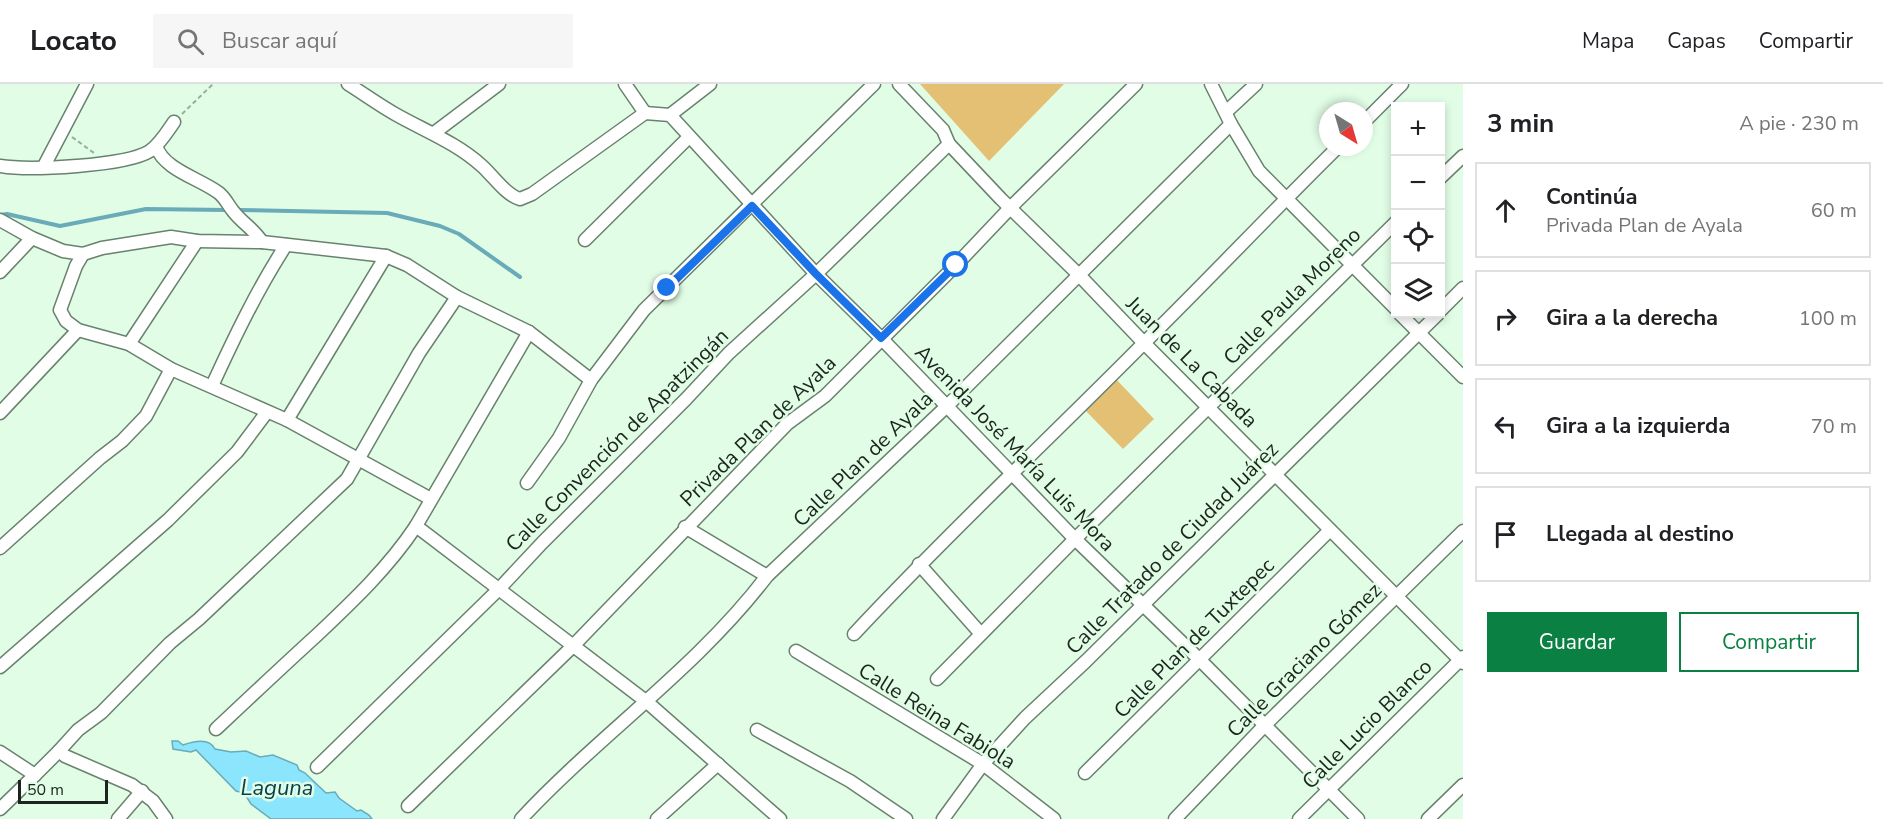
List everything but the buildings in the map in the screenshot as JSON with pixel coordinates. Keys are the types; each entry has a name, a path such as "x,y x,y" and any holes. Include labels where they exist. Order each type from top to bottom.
{"street":[{"path":"44,166 87,84"},
{"path":"348,84 396,114 434,133 474,159 499,182 504,190 520,199 532,194 645,113 670,115 710,84"},
{"path":"434,133 499,84"},
{"path":"625,84 645,113"},
{"path":"527,483 559,438 591,380 644,310 874,84"},
{"name":"Juan de La Cabada","path":"899,84 943,130 949,144 1396,597 1462,660"},
{"name":"Privada Plan de Ayala","path":"408,806 572,646 787,424 825,396 1136,84"},
{"path":"1211,84 1259,171 1391,305"},
{"name":"Calle Plan de Ayala","path":"521,819 647,702 747,603 767,576 946,406 1079,275 1228,118 1256,84"},
{"path":"1373,113 1402,84"},
{"name":"Avenida José María Luis Mora","path":"670,115 816,274 1075,539 1201,661 1358,819"},
{"path":"0,166 16,168 99,164 129,159 149,152 174,123"},
{"path":"585,240 689,137"},
{"name":"Calle Convención de Apatzingán","path":"317,767 499,589 729,353 816,274 949,144"},
{"path":"156,146 159,155 173,168 200,181 228,201 233,211 255,231 261,242"},
{"path":"854,634 919,564 1144,343 1329,156"},
{"path":"1445,173 1463,156"},
{"path":"0,220 32,238 63,251 83,254 102,248 171,237 197,241 261,242 386,256 406,265 457,297 529,332 591,380"},
{"name":"Calle Paula Moreno","path":"937,679 1208,406 1391,226"},
{"path":"0,272 32,238"},
{"path":"129,344 197,241"},
{"path":"212,386 268,273 286,245"},
{"path":"83,254 76,266 60,310 66,321 78,330 129,344 171,369 287,420 431,499"},
{"path":"287,420 386,256"},
{"name":"Calle Tratado de Ciudad Juárez","path":"1445,306 1463,288"},
{"path":"0,809 78,730 100,713 170,643 327,500 347,479 414,363 457,297"},
{"path":"1404,318 1463,377"},
{"name":"Calle Tratado de Ciudad Juárez","path":"943,819 983,764 1025,718 1143,605 1433,318"},
{"path":"0,413 78,330"},
{"path":"216,729 385,568 416,526 529,332"},
{"path":"0,548 100,458 123,441 146,416 171,369"},
{"path":"0,667 168,520 237,452 267,412"},
{"path":"416,526 647,702 780,819"},
{"path":"685,527 767,576"},
{"name":"Calle Plan de Tuxtepec","path":"1085,773 1201,661 1330,530"},
{"name":"Calle Graciano Gómez","path":"1175,819 1265,725 1463,531"},
{"path":"919,564 981,634"},
{"name":"Calle Reina Fabiola","path":"796,651 983,764 1054,819"},
{"name":"Calle Lucio Blanco","path":"1299,819 1462,660"},
{"path":"757,730 850,781 906,819"},
{"path":"59,751 142,791 166,819"},
{"path":"0,752 35,775"},
{"path":"657,819 718,764"},
{"path":"1428,819 1463,785"},
{"path":"118,819 142,791"}],"path":[{"path":"174,123 213,84"},
{"path":"62,130 95,153"}],"shaded area":[{"path":"920,84 1064,84 989,161"},
{"path":"1113,376 1154,419 1123,449 1082,407"}],"water":[{"name":"Laguna","path":"172,741 178,741 183,745 205,741 215,749 231,752 246,751 260,757 273,755 297,765 299,770 326,793 335,792 339,798 372,819 271,819 251,804 244,793 236,791 196,750 191,752 173,749"}],"waterway":[{"path":"0,215 7,214 60,226 146,209 227,210"},
{"path":"238,210 387,213 440,226 459,234 520,277"}],"route":[{"path":"667,288 752,206 881,338 956,265"}]}
